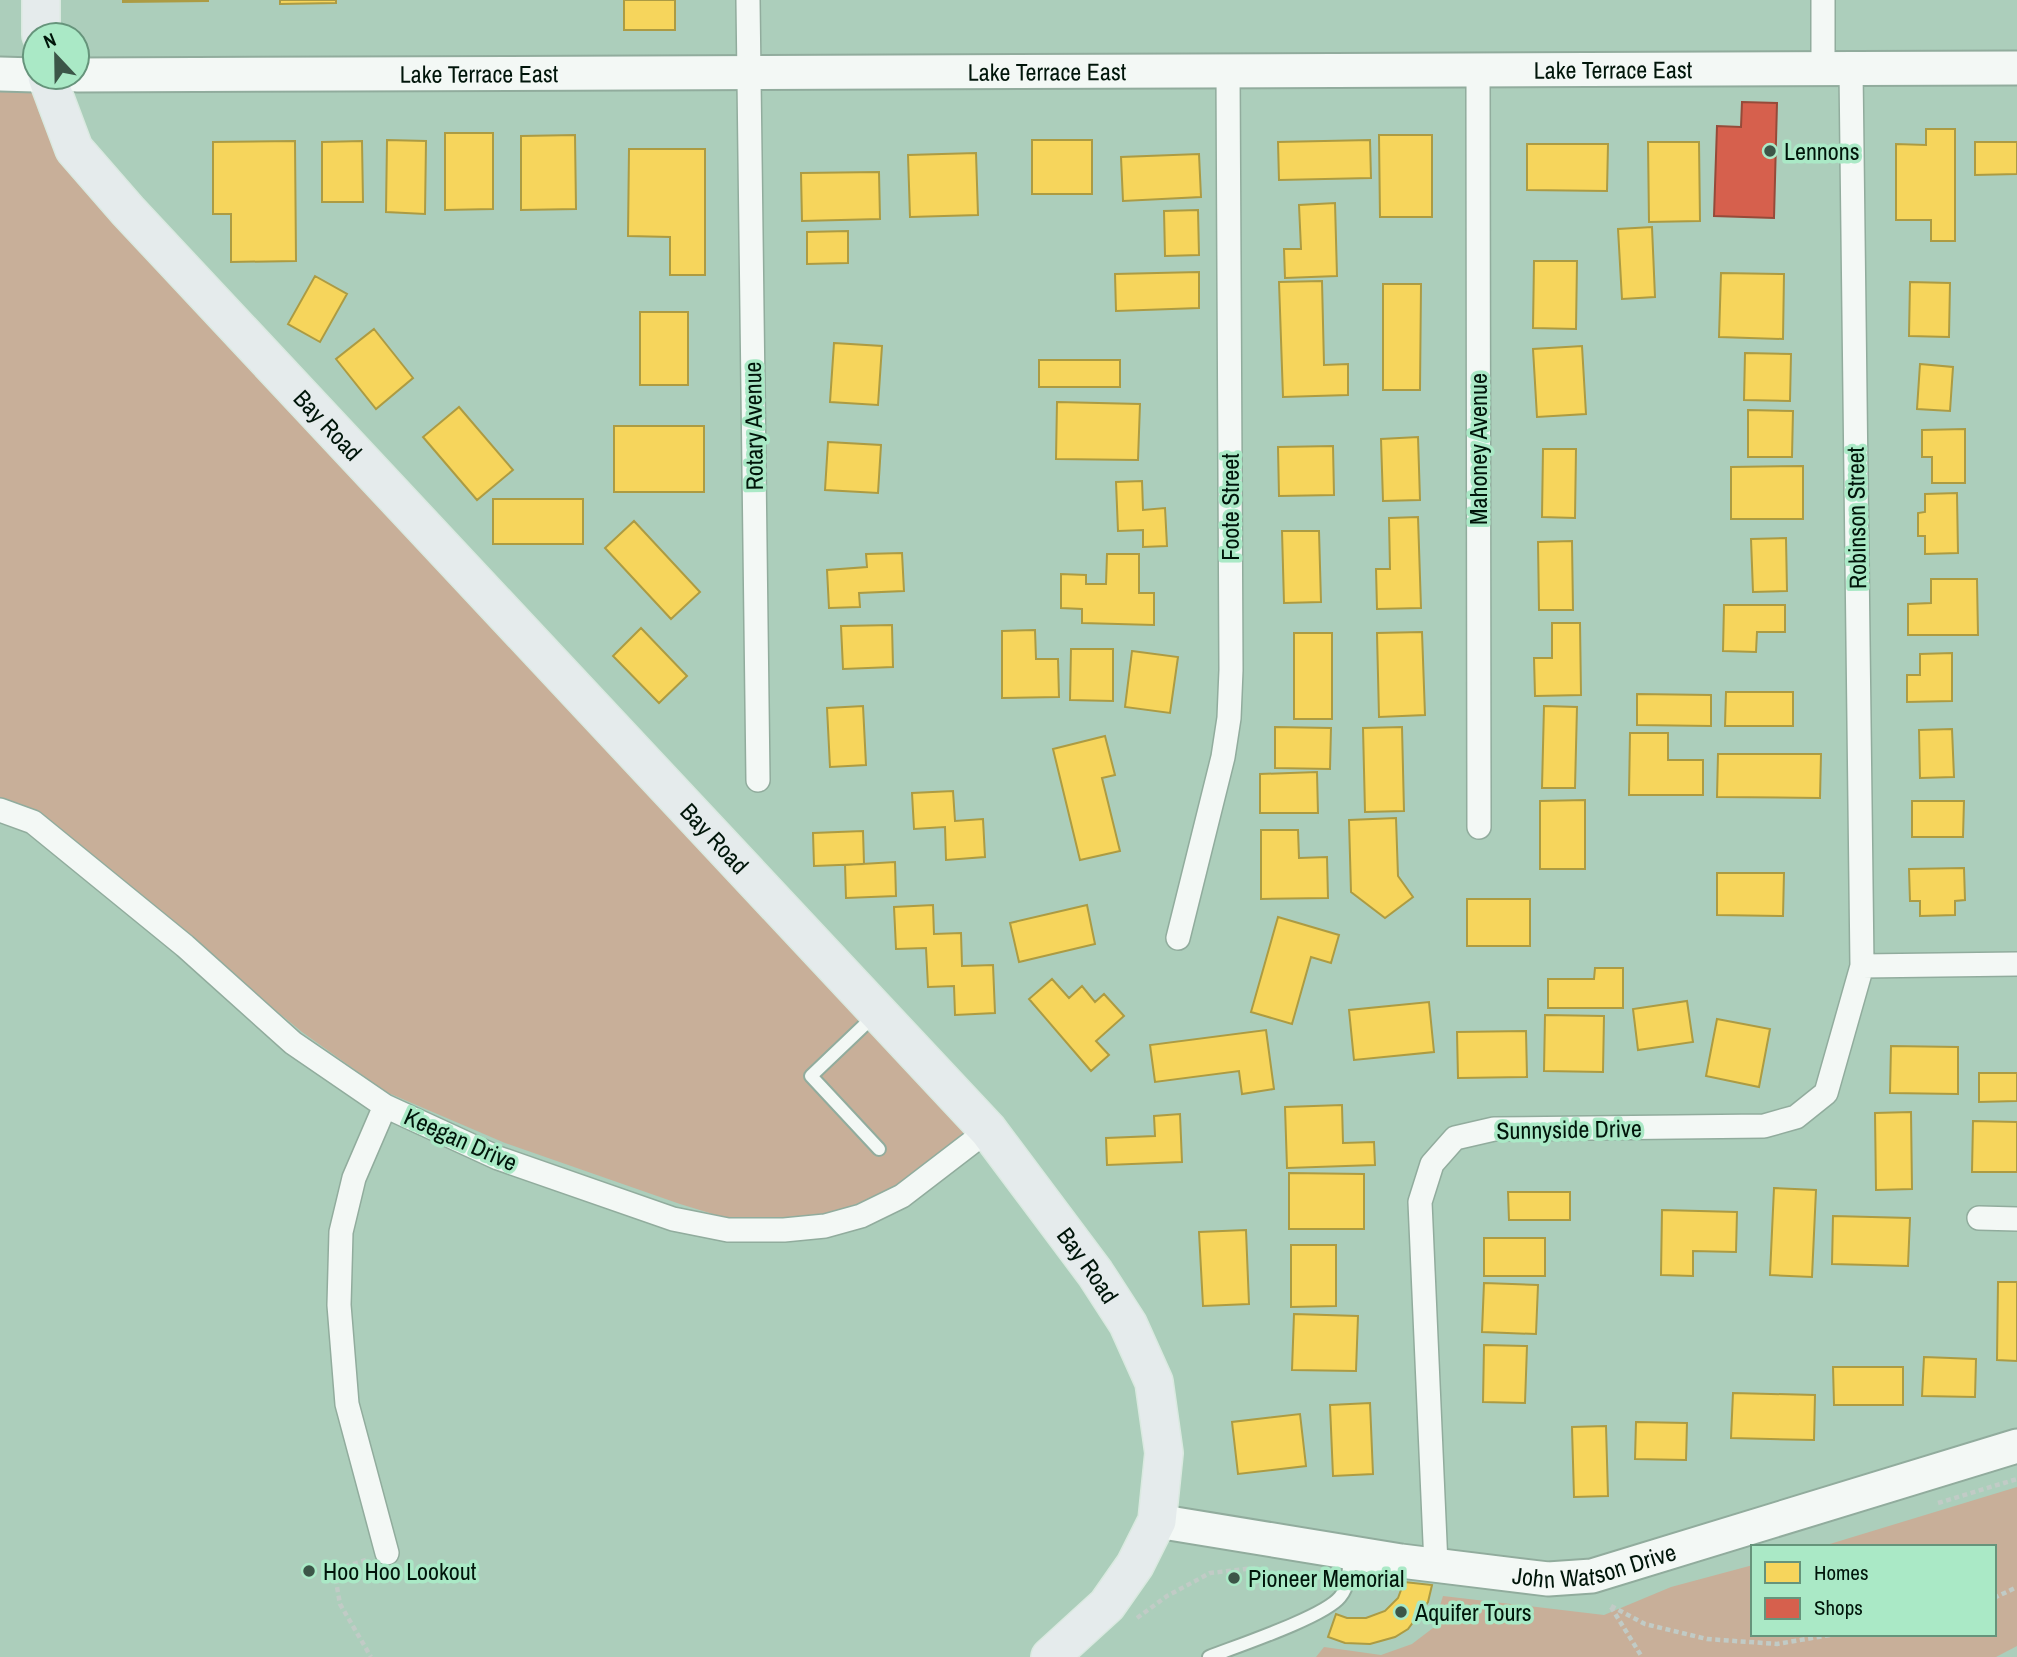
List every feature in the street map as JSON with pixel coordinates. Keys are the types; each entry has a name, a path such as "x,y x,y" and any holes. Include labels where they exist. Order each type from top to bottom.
{"main road":[{"path":"41,0 41,21"},
{"name":"Bay Road","path":"52,91 74,149 119,200 988,1130 1095,1273 1128,1324 1154,1382 1164,1453 1157,1521 1135,1565 1107,1605 1050,1657"}],"street":[{"name":"Rotary Avenue","path":"748,0 758,780"},
{"name":"Robinson Street","path":"1823,0 1837,70 1862,966"},
{"name":"Lake Terrace East","path":"91,75 2017,68"},
{"name":"Foote Street","path":"1178,938 1223,757 1229,718 1228,71"},
{"name":"Mahoney Avenue","path":"1478,71 1479,827"},
{"path":"0,74 21,75"},
{"name":"Keegan Drive","path":"0,810 33,822 185,946 293,1043 385,1106 498,1158 673,1219 728,1230 811,1227 861,1216 902,1196 988,1130"},
{"path":"1862,966 2017,964"},
{"name":"Sunnyside Drive","path":"1436,1566 1420,1202 1432,1164 1455,1138 1494,1129 1764,1126 1796,1117 1826,1093 1862,966"},
{"path":"385,1106 354,1178 347,1205 341,1233 339,1305 347,1404 387,1553"},
{"path":"1979,1219 2017,1219"},
{"name":"John Watson Drive","path":"1157,1521 1436,1566 1548,1579 1592,1576 2017,1446"}],"lane":[{"path":"878,1012 811,1076 879,1149"},
{"path":"1209,1657 1308,1617 1340,1598 1349,1577 1349,1554"}],"path":[{"path":"370,1657 340,1604 334,1570 387,1553"},
{"path":"1592,1576 1642,1657"},
{"path":"1996,1597 2017,1587"},
{"path":"1611,1606 1645,1624 1707,1639 1777,1644 1824,1636"}],"shaded area":[{"path":"0,91 34,93 58,160 968,1132 898,1187 834,1213 784,1219 726,1218 680,1204 505,1143 386,1092 302,1032 35,813 0,798"},
{"path":"2017,1487 2017,1646 1996,1657 1316,1657 1324,1647 1381,1655 1412,1644 1433,1628 1443,1596 1604,1615 1671,1587 1751,1566 1751,1636 1996,1636 1996,1545 1827,1545"}],"building: Homes":[{"path":"208,0 208,1 123,2"},
{"path":"280,0 336,0 336,3 280,4"},
{"path":"624,0 675,0 675,30 624,30"},
{"path":"1926,129 1955,129 1955,241 1931,241 1931,220 1896,220 1896,144 1926,145"},
{"path":"445,133 493,133 493,209 445,210"},
{"path":"575,135 576,209 521,210 521,136"},
{"path":"1379,135 1432,135 1432,217 1380,217"},
{"path":"387,140 426,141 425,214 386,212"},
{"path":"1032,140 1092,140 1092,194 1032,194"},
{"path":"1370,140 1371,178 1279,180 1278,142"},
{"path":"295,141 296,261 231,262 231,214 213,214 213,142"},
{"path":"362,141 363,202 322,202 322,142"},
{"path":"1648,142 1699,142 1700,221 1649,222"},
{"path":"1975,142 2017,142 2017,174 1975,175"},
{"path":"1527,144 1608,144 1607,191 1527,190"},
{"path":"629,149 705,149 705,275 670,275 670,237 628,236"},
{"path":"976,153 978,215 910,217 908,155"},
{"path":"1199,154 1201,197 1123,201 1121,157"},
{"path":"879,172 880,219 802,221 801,173"},
{"path":"1335,203 1337,276 1285,278 1284,249 1301,249 1299,205"},
{"path":"1198,210 1199,255 1165,256 1164,211"},
{"path":"1652,227 1655,297 1622,299 1618,229"},
{"path":"848,231 848,263 807,264 807,232"},
{"path":"1534,261 1577,261 1576,329 1533,328"},
{"path":"1199,272 1199,308 1116,311 1115,274"},
{"path":"1721,273 1784,274 1783,339 1719,337"},
{"path":"315,276 347,294 320,342 288,324"},
{"path":"1322,281 1324,365 1348,364 1348,395 1283,397 1279,282"},
{"path":"1910,282 1950,283 1949,337 1909,336"},
{"path":"1383,284 1421,284 1420,390 1383,390"},
{"path":"640,312 688,312 688,385 640,385"},
{"path":"374,329 413,378 376,409 336,359"},
{"path":"834,343 882,346 878,405 830,402"},
{"path":"1582,346 1586,414 1537,417 1533,349"},
{"path":"1745,353 1791,354 1790,401 1744,400"},
{"path":"1039,360 1120,360 1120,387 1039,387"},
{"path":"1920,364 1953,367 1950,411 1917,409"},
{"path":"1057,402 1140,404 1138,460 1056,459"},
{"path":"459,407 513,470 477,500 423,437"},
{"path":"1748,410 1793,411 1792,457 1748,457"},
{"path":"614,426 704,426 704,492 614,492"},
{"path":"1965,429 1965,483 1932,483 1932,457 1922,457 1922,430"},
{"path":"1418,437 1420,500 1383,501 1381,439"},
{"path":"828,442 881,445 878,493 825,490"},
{"path":"1333,446 1334,495 1279,496 1278,447"},
{"path":"1543,449 1576,449 1575,518 1542,517"},
{"path":"1803,466 1803,519 1731,519 1731,467"},
{"path":"1142,481 1143,510 1165,508 1167,546 1143,547 1143,530 1118,531 1116,482"},
{"path":"1957,493 1958,553 1925,554 1925,536 1918,536 1918,513 1925,512 1925,494"},
{"path":"493,499 583,499 583,544 493,544"},
{"path":"1418,517 1421,608 1377,609 1376,569 1390,569 1389,518"},
{"path":"634,521 700,592 671,619 605,548"},
{"path":"1282,531 1319,531 1321,602 1284,603"},
{"path":"1786,538 1787,591 1753,592 1751,539"},
{"path":"1572,541 1573,610 1539,610 1538,542"},
{"path":"902,553 904,591 859,593 860,607 829,608 827,570 867,567 866,554"},
{"path":"1107,554 1139,554 1139,593 1154,593 1154,625 1082,623 1082,609 1061,608 1061,574 1086,575 1086,584 1106,584"},
{"path":"1931,579 1977,579 1978,635 1908,635 1908,604 1931,603"},
{"path":"1724,605 1785,605 1785,632 1757,632 1756,652 1723,651"},
{"path":"1552,623 1580,623 1581,695 1535,696 1534,658 1552,658"},
{"path":"892,625 893,667 843,669 841,626"},
{"path":"641,628 687,676 659,703 613,656"},
{"path":"1035,630 1036,659 1058,659 1059,697 1002,698 1002,631"},
{"path":"1422,632 1425,715 1379,717 1377,633"},
{"path":"1294,633 1332,633 1332,719 1294,719"},
{"path":"1071,649 1113,649 1113,701 1070,700"},
{"path":"1132,651 1178,657 1170,713 1125,707"},
{"path":"1952,653 1952,701 1907,702 1907,675 1920,675 1920,654"},
{"path":"1726,692 1793,692 1793,726 1725,726"},
{"path":"1637,694 1711,695 1711,726 1637,725"},
{"path":"863,706 866,765 830,767 827,708"},
{"path":"1544,706 1577,707 1575,788 1542,788"},
{"path":"1275,727 1331,728 1330,769 1275,768"},
{"path":"1402,727 1404,811 1365,812 1363,728"},
{"path":"1952,729 1954,777 1920,778 1919,730"},
{"path":"1630,733 1668,733 1668,760 1703,760 1703,795 1629,795"},
{"path":"1105,736 1115,775 1102,778 1120,851 1080,860 1053,749"},
{"path":"1718,754 1821,754 1820,798 1717,797"},
{"path":"1317,772 1318,813 1260,813 1260,774"},
{"path":"953,791 955,821 983,819 985,857 946,860 945,827 914,829 912,793"},
{"path":"1585,800 1585,869 1540,869 1540,801"},
{"path":"1912,801 1964,801 1963,837 1912,837"},
{"path":"1396,818 1398,876 1413,897 1385,918 1351,892 1349,820"},
{"path":"1261,830 1298,830 1299,858 1327,857 1328,898 1261,899"},
{"path":"863,831 864,864 814,866 813,833"},
{"path":"895,862 896,896 846,898 845,865"},
{"path":"1964,868 1965,900 1955,901 1955,915 1920,916 1920,901 1910,901 1909,869"},
{"path":"1717,873 1784,873 1783,916 1717,915"},
{"path":"1467,899 1530,899 1530,946 1467,946"},
{"path":"933,905 934,934 961,933 962,966 993,965 995,1013 955,1015 954,986 928,987 926,948 896,949 894,907"},
{"path":"1087,905 1095,944 1019,962 1010,923"},
{"path":"1278,917 1339,935 1331,963 1311,957 1292,1024 1251,1012"},
{"path":"1595,968 1623,968 1623,1008 1548,1008 1548,979 1594,979"},
{"path":"1052,979 1069,998 1082,986 1095,1002 1104,994 1124,1016 1096,1041 1109,1055 1091,1071 1029,999"},
{"path":"1687,1001 1693,1042 1638,1050 1633,1009"},
{"path":"1429,1002 1434,1052 1354,1060 1349,1010"},
{"path":"1545,1015 1604,1016 1603,1072 1544,1071"},
{"path":"1717,1019 1770,1029 1759,1087 1706,1076"},
{"path":"1266,1030 1274,1089 1242,1094 1239,1071 1155,1082 1150,1045"},
{"path":"1526,1031 1527,1077 1458,1078 1457,1032"},
{"path":"1891,1046 1958,1047 1958,1094 1890,1093"},
{"path":"1979,1073 2017,1073 2017,1101 1979,1102"},
{"path":"1342,1105 1343,1143 1374,1142 1375,1165 1287,1168 1285,1107"},
{"path":"1911,1112 1912,1189 1876,1190 1875,1113"},
{"path":"1180,1114 1182,1162 1107,1165 1106,1138 1155,1136 1154,1116"},
{"path":"1973,1121 2017,1122 2017,1172 1972,1172"},
{"path":"1289,1173 1364,1174 1364,1229 1289,1229"},
{"path":"1774,1188 1816,1190 1812,1277 1770,1275"},
{"path":"1508,1192 1570,1192 1570,1220 1509,1220"},
{"path":"1662,1210 1737,1212 1736,1252 1693,1251 1693,1276 1661,1275"},
{"path":"1833,1216 1910,1218 1908,1266 1832,1264"},
{"path":"1246,1230 1249,1304 1203,1306 1199,1232"},
{"path":"1484,1238 1545,1238 1545,1276 1484,1276"},
{"path":"1291,1245 1336,1245 1336,1306 1291,1307"},
{"path":"1998,1282 2017,1282 2017,1361 1997,1360"},
{"path":"1484,1283 1538,1285 1536,1334 1482,1332"},
{"path":"1294,1314 1358,1316 1356,1371 1292,1370"},
{"path":"1484,1345 1527,1346 1525,1403 1483,1402"},
{"path":"1924,1357 1976,1359 1975,1397 1922,1396"},
{"path":"1833,1367 1903,1367 1903,1405 1834,1405"},
{"path":"1733,1393 1815,1395 1814,1440 1731,1438"},
{"path":"1370,1403 1373,1474 1333,1476 1330,1405"},
{"path":"1300,1414 1306,1466 1238,1474 1232,1422"},
{"path":"1636,1422 1687,1423 1686,1460 1635,1459"},
{"path":"1606,1426 1608,1496 1574,1497 1572,1427"},
{"name":"Aquifer Tours","path":"1404,1582 1432,1585 1428,1602 1408,1629 1395,1637 1370,1644 1345,1643 1328,1637 1336,1614 1347,1618 1366,1618 1385,1611 1398,1598"}],"building: Shops":[{"path":"1742,102 1777,103 1774,218 1714,216 1717,126 1741,127"}],"place":[{"name":"Lennons","path":"1770,151"},
{"name":"Hoo Hoo Lookout","path":"309,1571"},
{"name":"Pioneer Memorial","path":"1234,1578"},
{"name":"Aquifer Tours","path":"1401,1612"}]}
